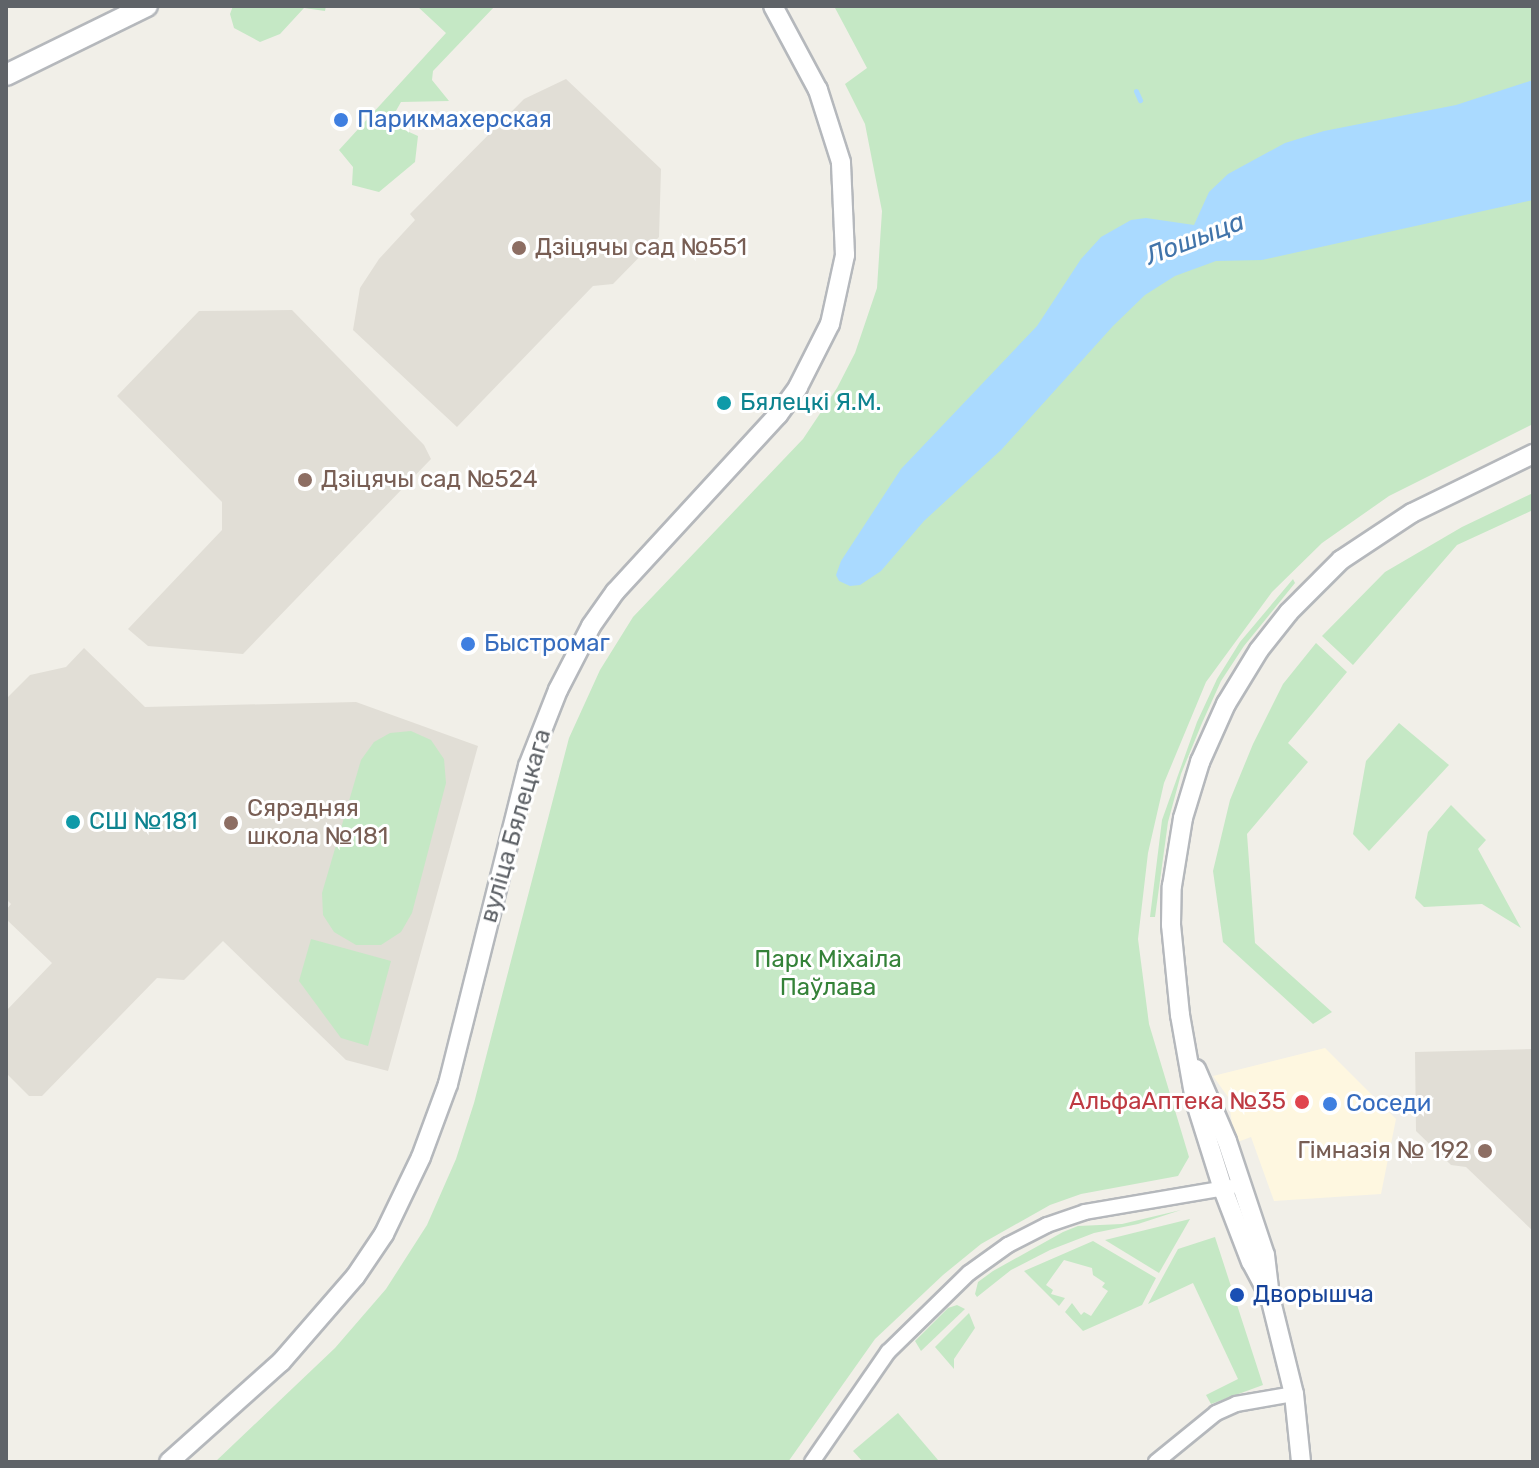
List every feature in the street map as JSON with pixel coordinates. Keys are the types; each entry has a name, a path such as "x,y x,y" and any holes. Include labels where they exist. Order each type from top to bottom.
{"main road":[{"path":"6,75 147,6"}],"street":[{"name":"вуліца Бялецкага","path":"169,1462 281,1362 339,1297 384,1234 421,1157 448,1084 528,766 558,690 591,626 615,592 778,415 798,387 830,324 843,279 845,255 841,162 818,90 773,6"},
{"path":"1270,1297 1251,1262 1223,1189 1195,1100 1175,974 1172,886 1183,818 1200,762 1226,704 1259,650 1289,612 1341,560 1412,513 1533,454"},
{"path":"1189,1057 1209,1097 1265,1255 1270,1297 1294,1394 1301,1462"},
{"path":"812,1462 888,1352 969,1273 1008,1245 1047,1225 1085,1212 1242,1185"},
{"path":"1156,1462 1216,1413 1236,1404 1294,1394"}],"shaded area":[{"name":"Дзіцячы сад №551","path":"566,79 661,169 659,237 613,284 593,286 457,427 353,330 360,288 379,259 415,220 410,214 524,99"},
{"name":"Дзіцячы сад №524","path":"292,310 424,445 431,459 243,654 148,646 128,629 222,530 222,502 117,396 199,311"},
{"name":"Сярэдняя школа №181","path":"84,648 145,707 356,702 478,746 388,1071 346,1060 223,941 184,980 157,978 42,1096 29,1096 6,1073 6,1011 52,963 6,919 6,910 11,904 6,899 6,699 30,675 66,667"},
{"path":"1325,1048 1396,1119 1381,1194 1274,1201 1251,1137 1235,1143 1228,1097 1213,1076"},
{"name":"Гімназія № 192","path":"1533,1049 1533,1231 1466,1167 1451,1165 1416,1131 1415,1052"}],"green space":[{"path":"233,6 326,6 325,11 304,8 280,34 260,42 234,28 230,14"},
{"path":"417,6 495,6 433,71 432,80 449,101 401,102 389,123 418,136 415,162 379,192 352,185 353,167 339,150 446,33"},
{"name":"Парк Міхаіла Паўлава","path":"834,6 1533,6 1533,424 1389,496 1322,543 1272,592 1206,682 1164,783 1148,853 1138,939 1149,1024 1189,1157 1178,1176 1081,1194 1050,1205 981,1244 875,1339 788,1462 215,1462 335,1348 386,1289 427,1225 456,1159 474,1103 569,738 600,670 633,617 803,439 837,388 855,353 877,288 882,211 865,124 845,84 867,68"},
{"path":"1533,493 1533,510 1457,545 1353,665 1322,636 1385,572 1462,527"},
{"path":"1293,579 1295,583 1244,646 1221,681 1202,723 1181,774 1168,822 1155,917 1150,917 1162,820 1197,722 1217,679 1240,642"},
{"path":"1316,643 1347,672 1288,743 1308,762 1247,834 1255,943 1332,1012 1313,1024 1223,942 1213,871 1230,800 1253,744 1283,684"},
{"path":"1399,723 1449,765 1369,851 1353,834 1366,761"},
{"path":"411,731 431,740 444,759 446,783 412,913 401,932 381,945 356,945 334,932 323,915 322,893 361,760 374,742 390,733"},
{"path":"1451,805 1486,840 1478,849 1521,928 1482,904 1424,907 1415,898 1428,832"},
{"path":"311,939 391,961 368,1046 341,1038 299,981"},
{"path":"1181,1210 1138,1224 1094,1233 1050,1250 1011,1270 977,1297 975,1294 978,1282 993,1271 1063,1232 1078,1226 1122,1224"},
{"path":"1190,1219 1159,1273 1105,1240"},
{"path":"1215,1237 1263,1385 1211,1404 1206,1395 1238,1379 1193,1283 1148,1304 1178,1249"},
{"path":"1093,1241 1156,1278 1142,1305 1083,1331 1065,1312 1072,1303 1081,1315 1084,1312 1091,1316 1108,1291 1102,1287 1105,1283 1093,1275 1092,1268 1064,1260 1046,1285 1053,1290 1051,1294 1065,1298 1059,1306 1024,1271"},
{"path":"957,1305 965,1309 921,1351 915,1341 948,1308"},
{"path":"969,1313 975,1328 954,1359 954,1369 935,1347"},
{"path":"898,1413 938,1460 863,1462 853,1451"}],"water":[{"name":"Лошыца","path":"1533,80 1533,200 1262,260 1216,261 1175,276 1145,295 1113,326 1001,450 924,521 881,571 860,585 850,586 839,581 836,575 841,561 901,469 1037,326 1081,259 1101,237 1131,220 1146,218 1194,225 1209,192 1228,174 1285,143 1324,131 1456,105"}],"waterway":[{"path":"1136,91 1140,100"}],"place":[{"name":"Парикмахерская","path":"341,120"},
{"name":"Дзіцячы сад №551","path":"519,248"},
{"name":"Бялецкі Я.М.","path":"724,403"},
{"name":"Дзіцячы сад №524","path":"305,480"},
{"name":"Быстромаг","path":"468,644"},
{"name":"СШ №181","path":"73,822"},
{"name":"Сярэдняя школа №181","path":"231,823"},
{"name":"АльфаАптека №35","path":"1302,1102"},
{"name":"Соседи","path":"1330,1104"},
{"name":"Гімназія № 192","path":"1485,1151"},
{"name":"Дворышча","path":"1237,1295"}]}
